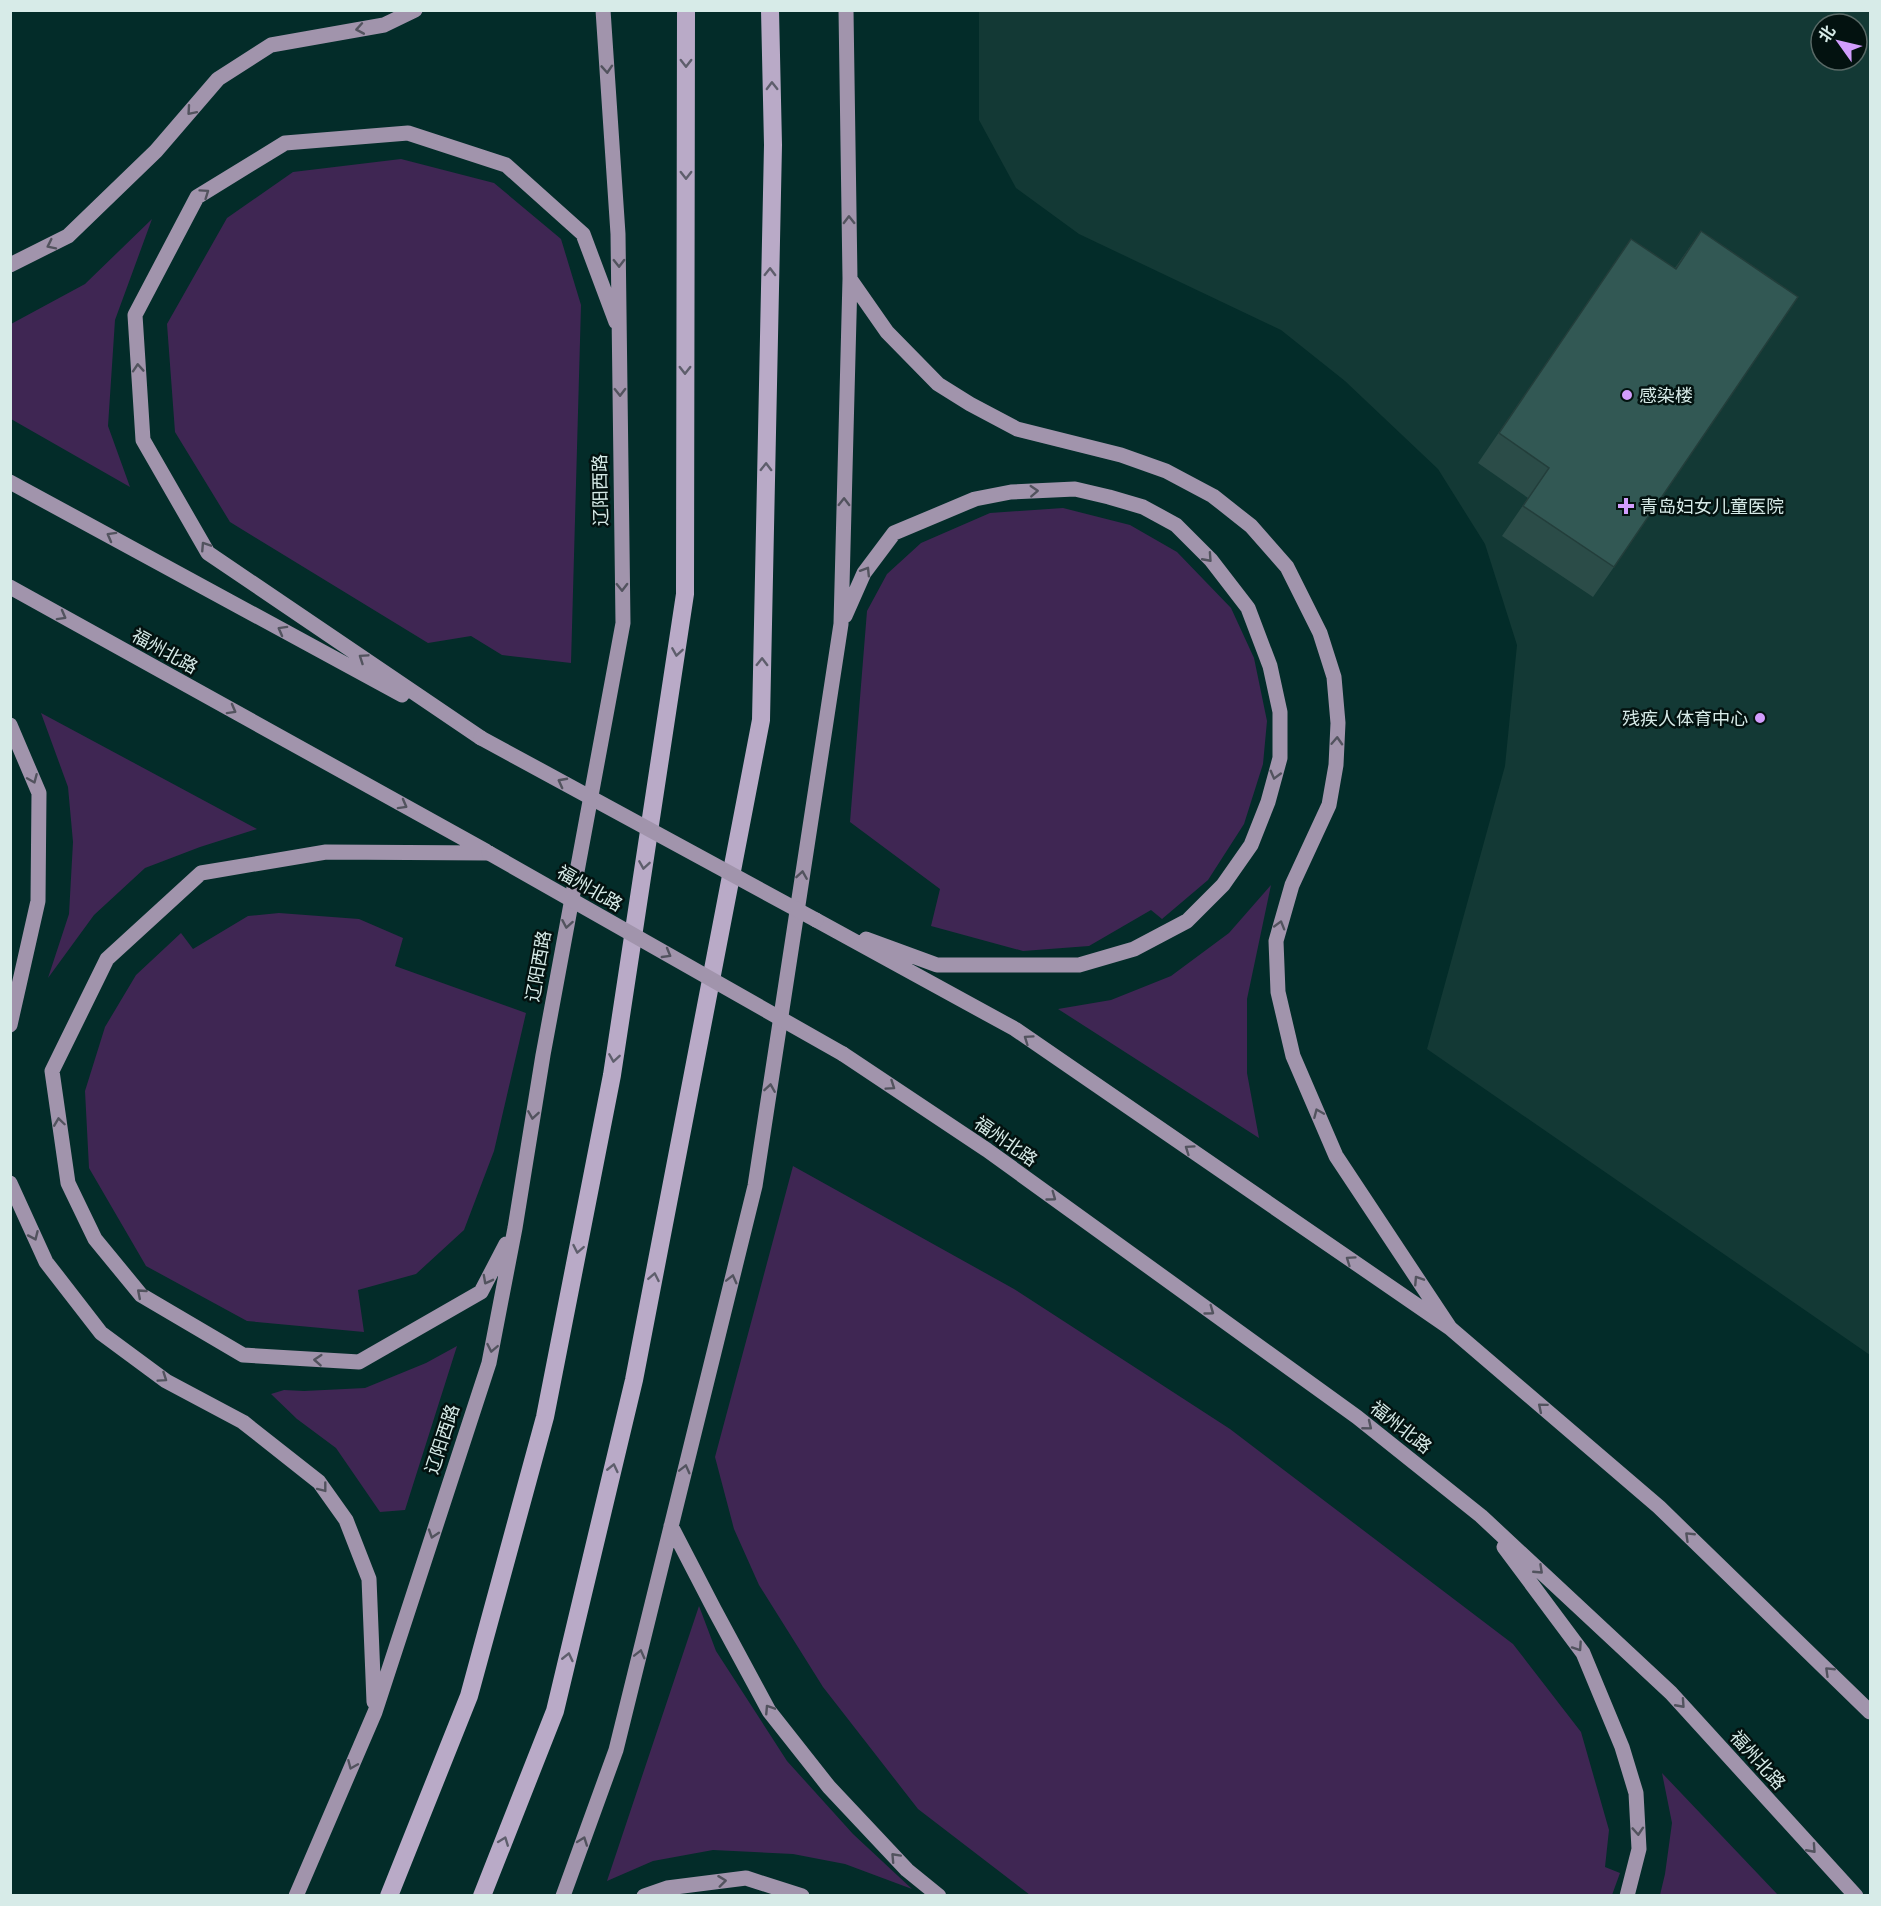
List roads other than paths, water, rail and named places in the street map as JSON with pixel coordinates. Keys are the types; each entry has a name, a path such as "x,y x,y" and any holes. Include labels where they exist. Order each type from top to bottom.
{"highway":[{"path":"389,1896 469,1696 542,1428 612,1075 685,594 686,10"},
{"path":"482,1896 555,1711 623,1426 761,720 773,156 770,10"}],"main road":[{"path":"10,265 68,236 156,151 218,80 271,45 384,25 415,10"},
{"name":"辽阳西路","path":"296,1896 375,1712 489,1363 623,623 618,234 603,10"},
{"path":"563,1896 616,1750 754,1186 841,624 850,279 846,10"},
{"path":"481,738 208,553 143,440 135,315 197,197 285,143 408,133 506,165 583,234 620,333"},
{"path":"850,279 887,332 938,384 1017,429 1121,455 1166,471 1213,496 1251,525 1287,567 1320,633 1334,677 1338,723 1336,765 1329,805 1292,885 1276,941 1278,992 1293,1056 1336,1156 1450,1328"},
{"path":"10,482 1015,1029 1450,1328 1659,1507 1870,1712"},
{"path":"816,920 937,965 1079,965 1134,949 1187,921 1223,885 1251,845 1268,802 1280,758 1278,700 1270,666 1248,608 1211,560 1176,525 1143,507 1075,489 1011,492 975,499 894,533 864,573 841,624"},
{"name":"福州北路","path":"10,587 489,853 843,1054 987,1150 1357,1417 1481,1516 1671,1693 1856,1896"},
{"path":"10,725 39,793 38,901 10,1025"},
{"path":"489,853 326,852 201,873 107,959 52,1071 68,1184 95,1239 141,1295 243,1355 359,1362 481,1292 514,1228"},
{"path":"10,1182 46,1262 101,1333 166,1381 243,1422 319,1482 346,1520 369,1579 375,1712"},
{"path":"1481,1516 1583,1653 1622,1747 1636,1793 1639,1849 1627,1896"},
{"path":"671,1526 769,1711 830,1787 907,1870 939,1896"},
{"path":"644,1896 667,1888 746,1878 802,1896"}],"place":[{"name":"感染楼","path":"1627,395"},
{"name":"青岛妇女儿童医院","path":"1626,506"},
{"name":"残疾人体育中心","path":"1760,718"}]}
